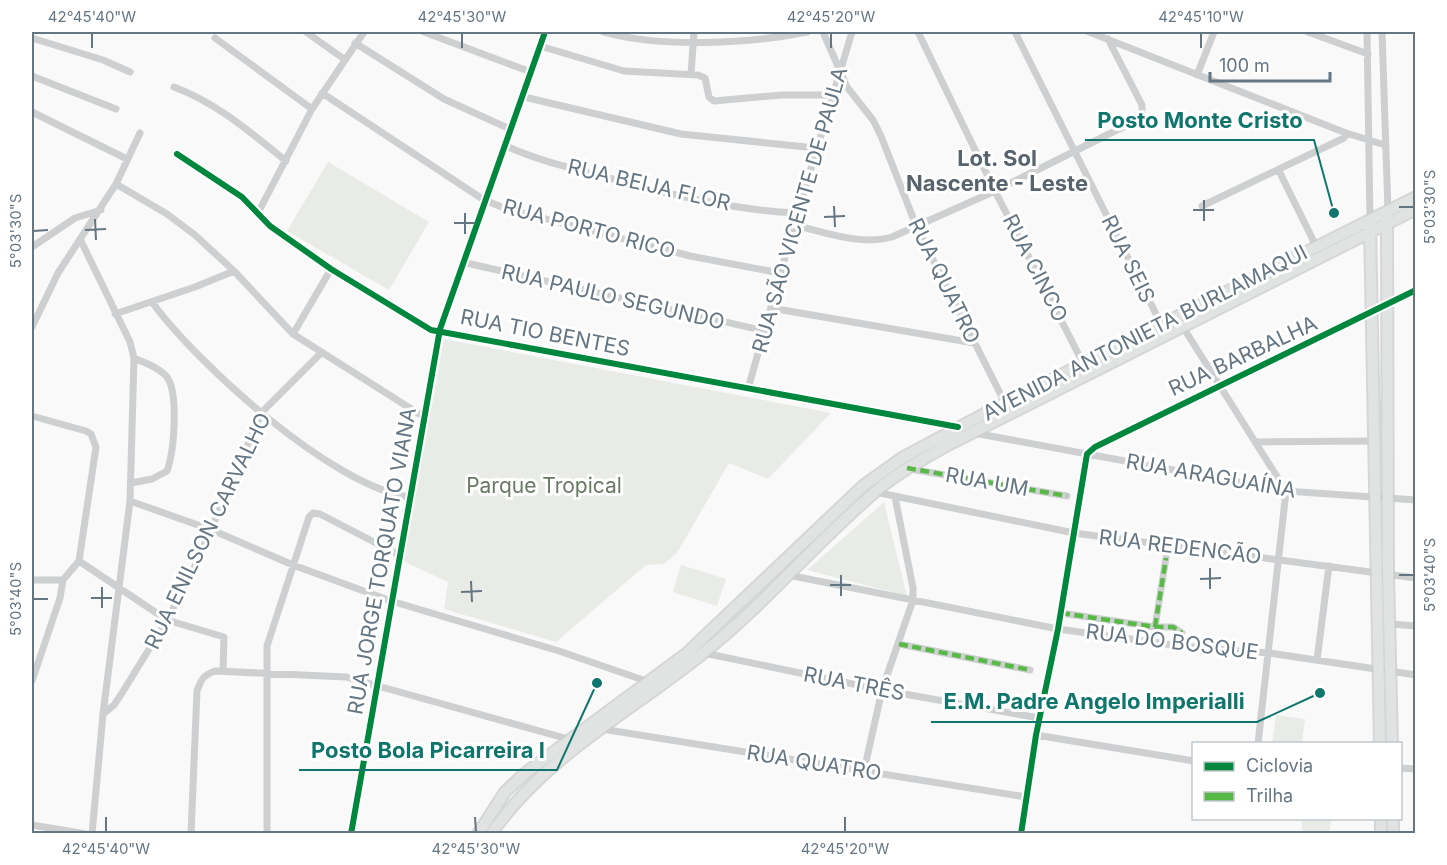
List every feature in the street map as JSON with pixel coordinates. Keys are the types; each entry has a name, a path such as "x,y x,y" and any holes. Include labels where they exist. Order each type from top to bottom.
{"main road":[{"name":"AVENIDA ANTONIETA BURLAMAQUI","path":"653,686 851,498 902,458 958,427 984,420 1182,327 1316,246 1416,197"},
{"name":"AVENIDA ANTONIETA BURLAMAQUI","path":"490,829 505,792 568,739 704,653 875,492 908,468 972,433 1005,403 1087,370 1161,324 1249,287 1416,209"},
{"path":"1388,212 1388,574 1392,742"},
{"path":"1370,220 1380,742"},
{"path":"958,427 972,433"},
{"path":"851,498 860,506"},
{"path":"837,511 845,520"},
{"name":"AVENIDA ANTONIETA BURLAMAQUI","path":"478,834 490,829 547,770 602,729 639,696"}],"street":[{"path":"306,32 344,59"},
{"path":"258,213 312,109 364,32"},
{"path":"424,32 531,72"},
{"name":"RUA JORGE TORQUATO VIANA","path":"351,834 440,329 484,200 524,97 545,32"},
{"path":"603,32 640,40 759,39 807,32"},
{"path":"640,40 641,32"},
{"path":"691,74 694,32"},
{"name":"RUA QUATRO","path":"823,32 839,72 881,136 917,228 1005,403"},
{"name":"RUA SÃO VICENTE DE PAULA","path":"748,389 797,213 852,32"},
{"name":"RUA SEIS","path":"1015,32 1161,324"},
{"path":"1089,32 1346,133 1385,146"},
{"path":"1197,75 1214,32"},
{"path":"1308,32 1368,54"},
{"path":"1367,32 1371,140 1370,220"},
{"path":"1382,32 1388,212"},
{"name":"RUA CINCO","path":"922,33 995,191 1087,370"},
{"path":"32,38 103,60 130,72"},
{"path":"215,38 312,109"},
{"path":"794,225 848,237 880,240 917,228 1133,122 1142,113 1139,98 1108,39"},
{"path":"355,43 444,99 510,129"},
{"path":"540,46 624,71 691,74 705,78 709,97 718,101 782,95 833,95"},
{"path":"32,75 116,109"},
{"path":"174,87 194,94 224,112 286,161"},
{"name":"RUA PORTO RICO","path":"322,93 484,200 507,209 690,256 780,273"},
{"path":"524,97 681,134 816,148"},
{"path":"32,112 127,159"},
{"path":"32,327 58,273 116,184 140,133"},
{"path":"1202,206 1279,171 1344,138 1346,133"},
{"name":"RUA BEIJA FLOR","path":"504,145 551,162 655,190 720,203 797,213"},
{"name":"RUA TIO BENTES","path":"177,154 242,197 270,226 331,269 431,330 440,329 958,427"},
{"path":"1279,171 1316,246"},
{"path":"116,184 180,224 234,271 293,334 321,354 424,417"},
{"path":"32,247 75,218 101,210"},
{"path":"81,241 130,342 134,358 130,501 103,714 92,834"},
{"name":"RUA PAULO SEGUNDO","path":"462,262 765,331"},
{"path":"293,334 331,269"},
{"path":"115,314 234,271"},
{"name":"RUA BARBALHA","path":"1087,454 1095,447 1218,384 1371,314 1416,290"},
{"path":"152,302 180,339 262,412 352,477 371,486 409,496"},
{"path":"771,308 974,343"},
{"path":"1182,327 1286,491 1258,742"},
{"name":"RUA ENILSON CARVALHO","path":"103,714 114,705 167,620 212,530 262,412 321,354"},
{"path":"131,483 152,479 167,471 174,405 171,384 166,375 134,358"},
{"path":"32,416 79,428 92,434 95,440 96,456 78,561 63,580 60,598 32,681"},
{"name":"RUA ARAGUAÍNA","path":"972,433 1286,491 1416,500"},
{"path":"1255,442 1374,441"},
{"path":"1021,834 1036,735 1061,613 1087,454"},
{"name":"RUA UM","path":"908,468 1066,496"},
{"name":"RUA REDENCÃO","path":"875,492 1074,533 1416,578"},
{"path":"864,771 882,690 913,600 913,588 895,497"},
{"path":"130,501 212,530 293,565 391,601 559,651 653,686"},
{"path":"267,834 267,646 309,517 313,513 320,514 399,555"},
{"path":"1155,627 1166,558"},
{"path":"78,561 120,586 167,620 224,637 223,670"},
{"path":"1317,660 1329,566"},
{"name":"RUA DO BOSQUE","path":"788,575 1058,628 1181,646 1269,653 1416,675"},
{"path":"32,580 63,580"},
{"path":"1061,613 1155,627 1173,627 1182,633"},
{"path":"1390,624 1416,626"},
{"path":"899,644 1030,670"},
{"name":"RUA TRÊS","path":"704,653 882,690 1039,718"},
{"path":"191,834 197,691 206,674 223,670 346,677 568,739"},
{"name":"RUA QUATRO","path":"602,729 1026,797"},
{"path":"1036,735 1192,760"},
{"path":"32,825 86,834"}],"green space":[{"path":"328,162 429,222 389,290 287,231"},
{"name":"Parque Tropical","path":"444,339 831,413 768,479 729,463 677,553 664,564 646,565 556,642 444,609 448,582 403,561"},
{"path":"884,502 907,596 807,570"},
{"path":"681,565 726,579 717,606 673,592"},
{"path":"1276,715 1305,719 1302,742 1272,742"},
{"path":"1302,820 1332,820 1329,833 1302,833"}],"marked path":[{"path":"907,468 1067,496"},
{"path":"1155,627 1166,558"},
{"path":"1061,613 1155,627 1173,627 1182,633"},
{"path":"899,644 1030,670"}],"cycle path":[{"path":"351,834 440,329 545,32"},
{"path":"177,154 242,197 270,226 331,269 431,330 958,427"},
{"path":"1021,834 1036,735 1058,629 1087,454 1095,447 1416,290"}],"place":[{"name":"Posto Monte Cristo","path":"1334,213"},
{"name":"Posto Bola Picarreira I","path":"597,683"},
{"name":"E.M. Padre Angelo Imperialli","path":"1320,693"}],"district":[{"name":"Lot. Sol Nascente - Leste","path":"997,170"}]}
